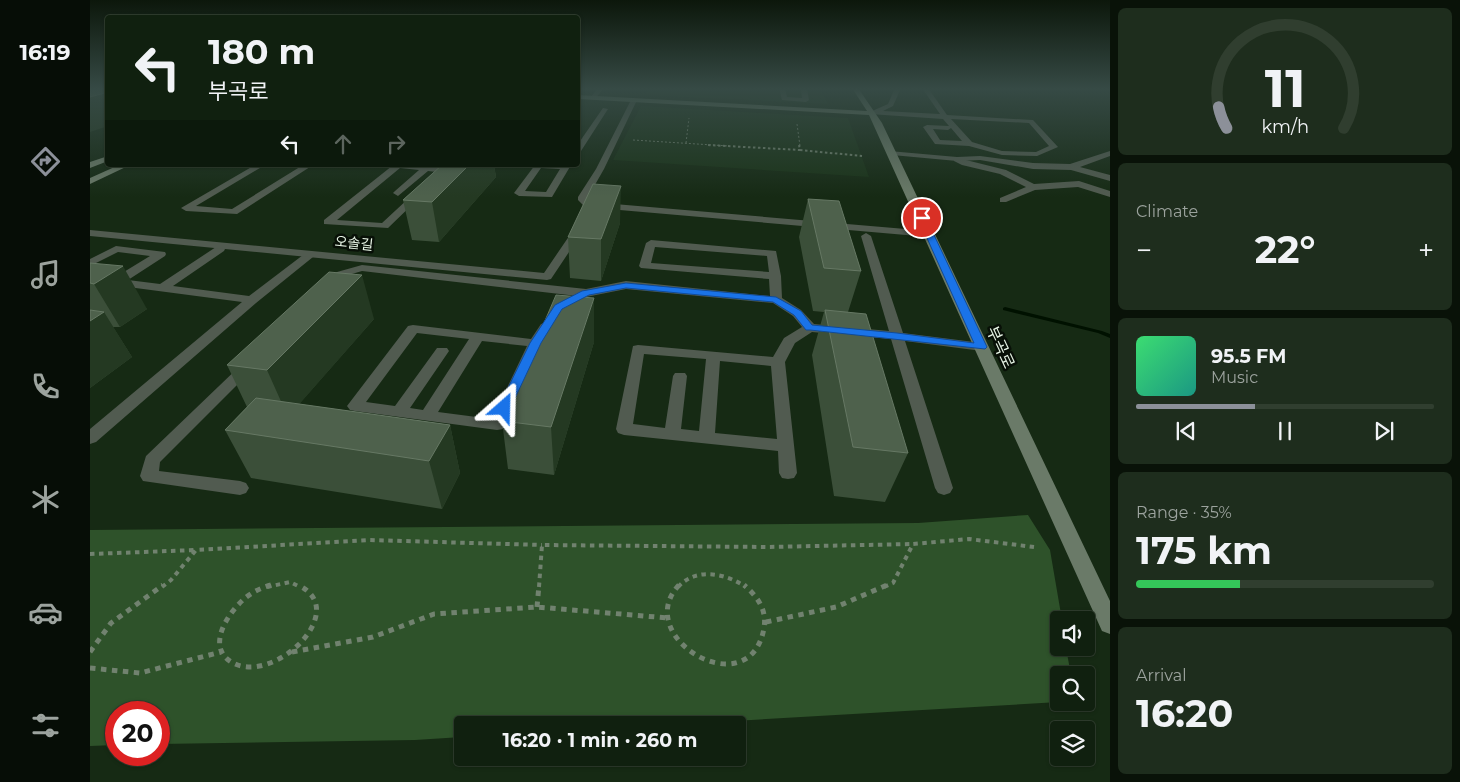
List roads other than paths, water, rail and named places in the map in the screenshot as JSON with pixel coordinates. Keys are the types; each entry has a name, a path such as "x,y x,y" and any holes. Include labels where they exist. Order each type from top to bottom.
{"street":[{"path":"580,146 594,124"},
{"path":"622,124 600,169 583,197 583,200 588,205 929,234"},
{"name":"부곡로","path":"877,124 1110,624"},
{"path":"951,124 968,144"},
{"path":"954,128 927,126 938,142 968,144 1002,153 1037,154 1054,147 1034,124"},
{"path":"892,153 957,159 980,158 1033,166 1071,167 1110,178"},
{"path":"1071,167 1110,153"},
{"path":"90,165 105,159"},
{"path":"957,159 965,163 1003,172 1034,187"},
{"path":"90,181 122,167"},
{"path":"258,167 186,208 234,212 306,167"},
{"path":"394,167 328,222 384,226 444,170 405,167"},
{"path":"538,167 519,193 549,195 565,167"},
{"path":"398,193 426,169"},
{"path":"1003,200 1034,187 1079,184 1110,194"},
{"name":"오솔길","path":"90,233 547,278 584,221"},
{"path":"866,236 944,488"},
{"path":"776,276 645,266 651,243 772,253 776,276 776,300"},
{"path":"90,263 116,249 161,254 117,282"},
{"path":"162,288 220,249"},
{"path":"90,438 252,300 307,258"},
{"path":"320,294 342,274 362,268 586,293"},
{"path":"90,278 252,300"},
{"path":"566,304 586,293 626,285 776,300 797,313 810,328"},
{"path":"535,343 413,329 355,406 496,425 535,343 554,315"},
{"path":"788,473 778,362 789,341 810,328 897,336 982,347"},
{"path":"428,416 478,336"},
{"path":"778,362 638,349 624,429 786,446"},
{"path":"399,412 442,351"},
{"path":"240,488 149,476 152,460 258,356"},
{"path":"707,438 713,356"},
{"path":"672,434 680,376"}],"waterway":[{"path":"1005,309 1110,336"}]}
